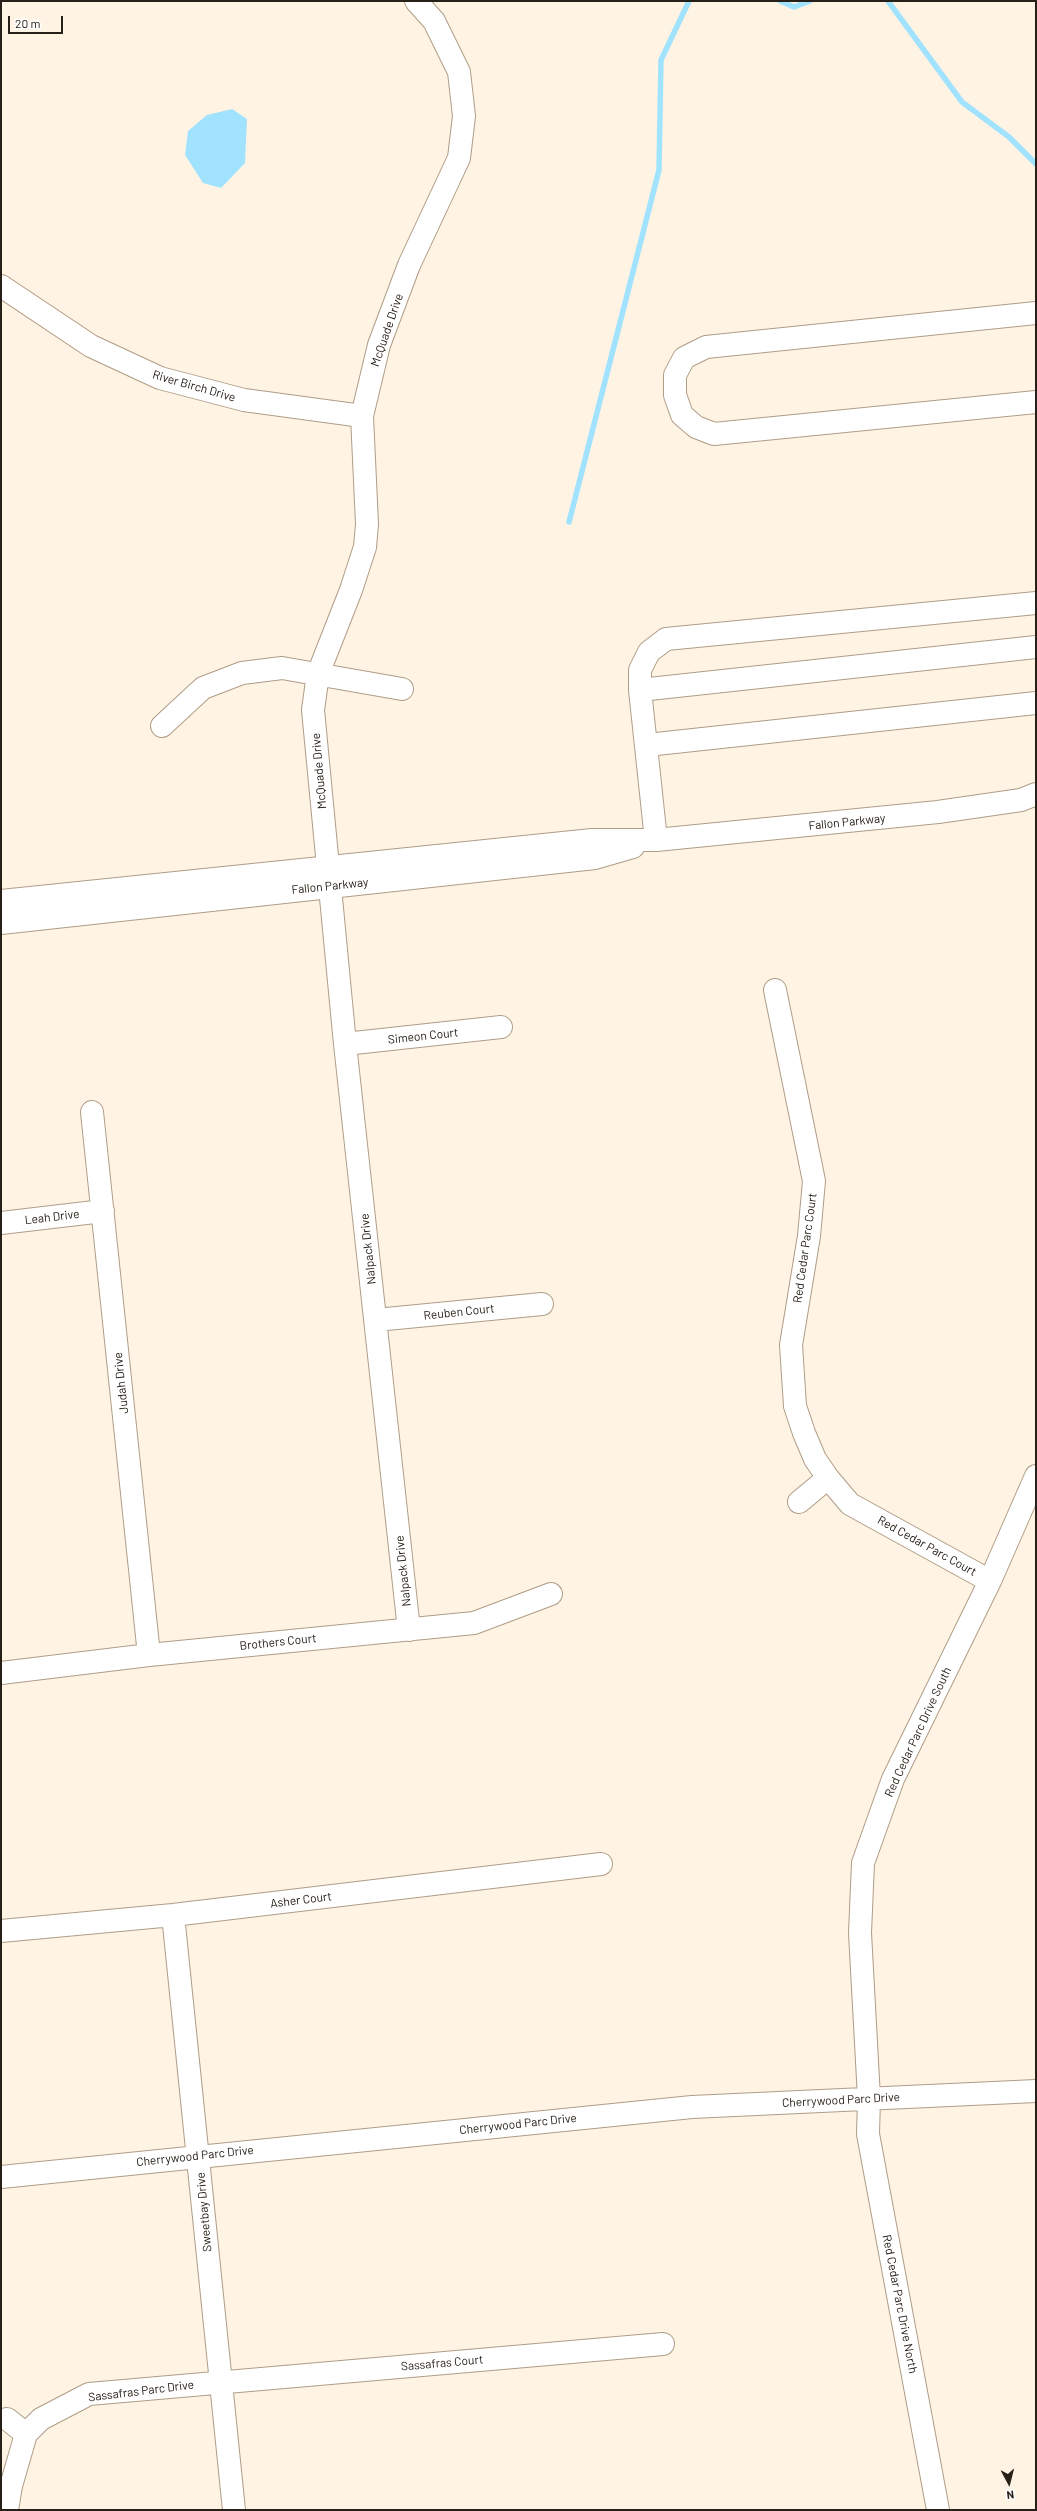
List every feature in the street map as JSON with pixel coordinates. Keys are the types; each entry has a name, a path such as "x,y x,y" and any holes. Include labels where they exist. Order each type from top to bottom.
{"street":[{"name":"McQuade Drive","path":"329,877 313,710 318,674 351,590 365,547 367,524 362,416 379,345 409,265 459,158 464,116 459,72 434,21 416,1"},
{"name":"River Birch Drive","path":"1,286 91,346 160,378 244,400 362,416"},
{"path":"1036,313 706,347 684,358 675,375 675,395 682,415 696,427 714,434 1036,402"},
{"path":"656,840 640,690 640,670 649,652 666,639 1036,603"},
{"path":"640,690 1036,647"},
{"path":"162,726 203,688 242,673 282,668 402,689"},
{"path":"647,745 1036,703"},
{"name":"Fallon Parkway","path":"1,901 595,858 656,840 978,808 1021,800 1036,794"},
{"name":"Fallon Parkway","path":"1,923 329,877"},
{"name":"Nalpack Drive","path":"329,877 345,1044 409,1630"},
{"name":"Red Cedar Parc Court","path":"775,990 814,1181 809,1236 790,1345 795,1406 815,1458 828,1478 850,1504 990,1581"},
{"name":"Simeon Court","path":"345,1044 501,1027"},
{"name":"Judah Drive","path":"92,1112 149,1655"},
{"name":"Leah Drive","path":"1,1223 103,1211"},
{"name":"Reuben Court","path":"376,1320 542,1304"},
{"name":"Red Cedar Parc Drive South","path":"869,2098 860,1933 863,1863 893,1779 990,1581 1036,1476"},
{"path":"799,1502 828,1478"},
{"name":"Brothers Court","path":"1,1672 149,1655 474,1624 551,1594"},
{"name":"Asher Court","path":"1,1931 173,1915 601,1864"},
{"name":"Sweetbay Drive","path":"173,1915 234,2510"},
{"name":"Cherrywood Parc Drive","path":"1,2177 692,2107 1036,2091"},
{"name":"Red Cedar Parc Drive North","path":"869,2098 868,2134 938,2510"},
{"name":"Sassafras Court","path":"220,2382 663,2344"},
{"name":"Sassafras Parc Drive","path":"7,2510 11,2486 26,2434 42,2418 89,2394 220,2382"},
{"path":"7,2419 26,2434"}],"water":[{"path":"232,109 247,119 245,163 221,188 203,183 185,155 188,131 207,115"}],"waterway":[{"path":"569,522 659,170 661,60 689,1"},
{"path":"780,1 794,7 810,1"},
{"path":"888,1 962,102 1009,137 1036,164"}]}
